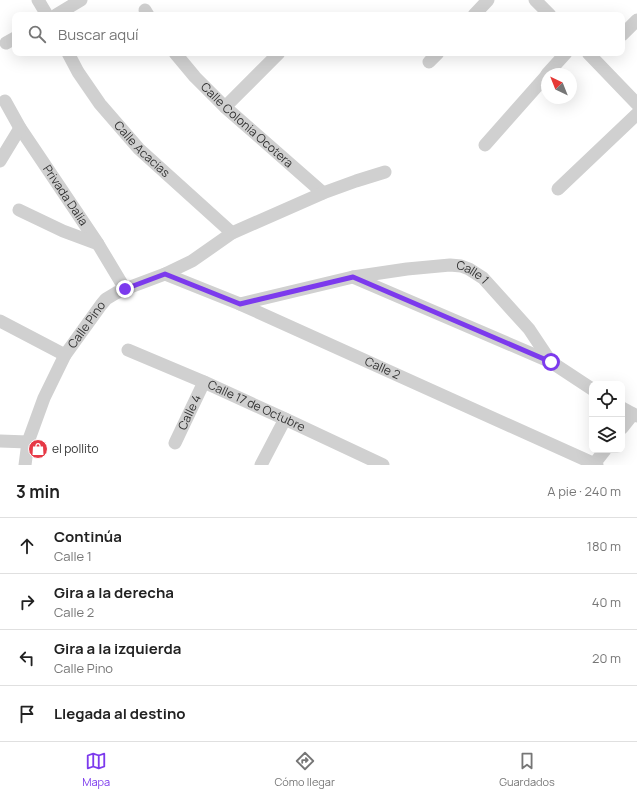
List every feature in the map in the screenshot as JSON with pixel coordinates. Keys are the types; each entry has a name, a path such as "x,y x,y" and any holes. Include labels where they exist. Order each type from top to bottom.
{"street":[{"path":"38,0 45,12"},
{"path":"61,12 81,0"},
{"path":"477,12 488,0"},
{"path":"535,0 547,12"},
{"path":"625,32 637,20"},
{"name":"Calle Acacias","path":"70,56 78,72 100,104 139,149 232,233"},
{"name":"Calle Colonia Ocotera","path":"178,56 195,77 225,107 323,193"},
{"path":"225,107 276,56"},
{"path":"552,68 563,56"},
{"path":"596,56 637,104"},
{"path":"485,145 541,81"},
{"name":"Privada Dalia","path":"5,102 20,128 98,244 125,289"},
{"path":"558,189 637,114"},
{"path":"0,161 20,128"},
{"name":"Calle Pino","path":"25,465 28,442 44,398 65,355 101,305 111,295 165,274 192,261 232,233 323,193 386,172"},
{"path":"19,210 98,244"},
{"name":"Calle 1","path":"240,304 353,277 450,264 461,266 469,268 483,278 529,329 551,362"},
{"name":"Calle 2","path":"165,274 240,304 596,464"},
{"name":"Calle 1","path":"353,277 551,362 589,387"},
{"path":"0,321 65,355"},
{"name":"Calle 17 de Octubre","path":"128,350 204,382 285,419 362,461 383,465"},
{"name":"Calle 4","path":"175,443 204,382"},
{"path":"625,423 631,413"},
{"path":"261,465 285,419"},
{"path":"0,441 28,442"},
{"path":"596,464 603,453"}],"place":[{"name":"el pollito","path":"38,449"}],"route":[{"path":"125,289 165,274 240,304 353,277 551,362"}]}
